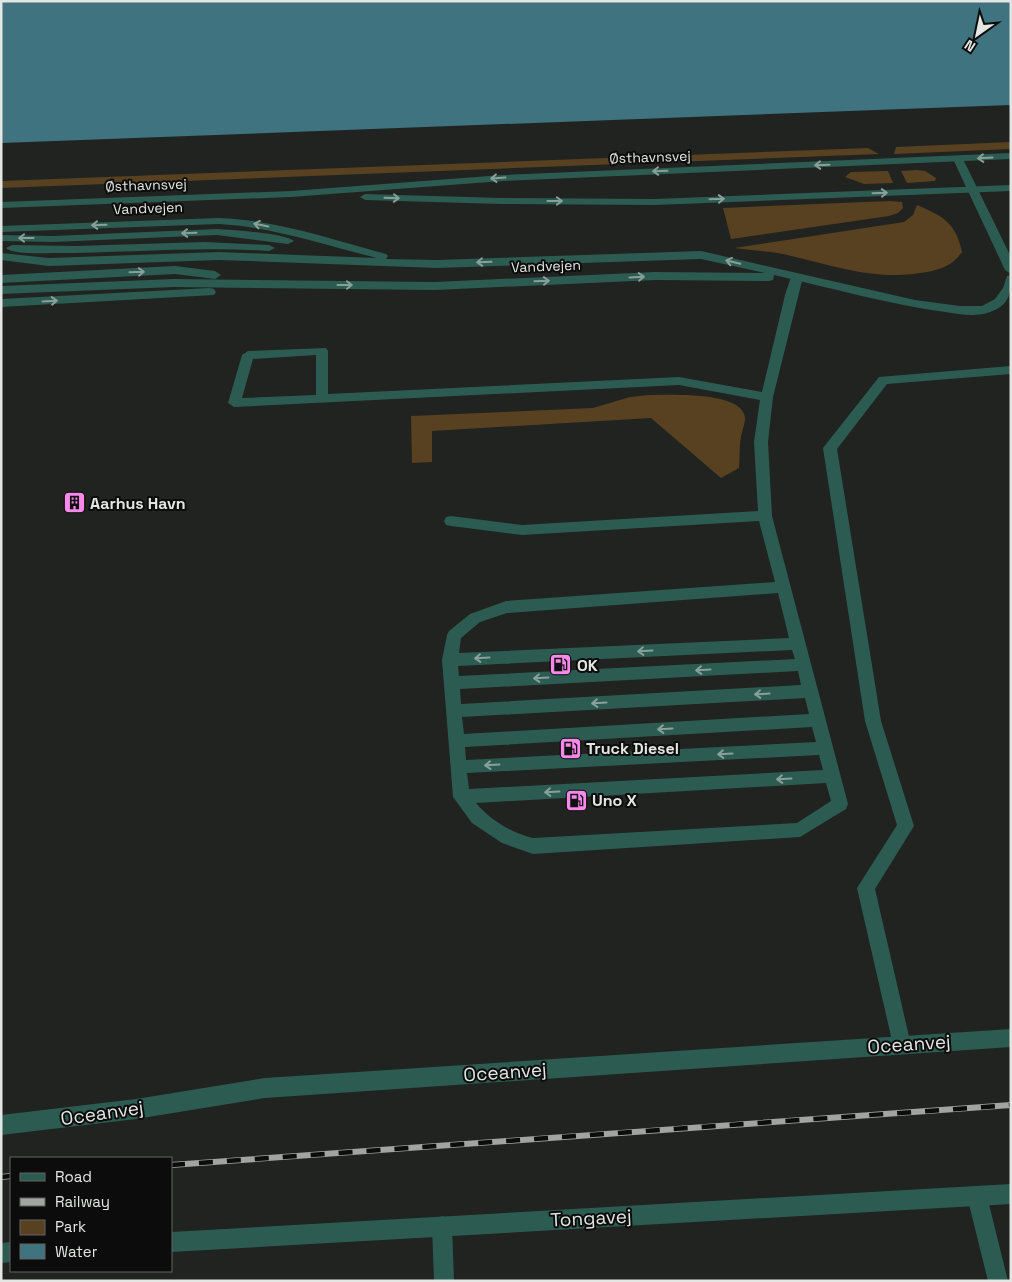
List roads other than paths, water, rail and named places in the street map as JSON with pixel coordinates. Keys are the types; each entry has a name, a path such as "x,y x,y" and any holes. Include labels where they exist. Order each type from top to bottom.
{"street":[{"name":"Østhavnsvej","path":"1,205 291,194 503,178 1011,156"},
{"path":"958,159 1011,270"},
{"name":"Østhavnsvej","path":"291,194 501,202 655,202 1011,188"},
{"name":"Vandvejen","path":"1,229 209,221 243,222 410,263"},
{"name":"Vandvejen","path":"1,238 237,233 410,263"},
{"name":"Vandvejen","path":"1,247 49,251 231,244 410,263"},
{"name":"Vandvejen","path":"1,256 49,262 219,256 410,263 701,255 915,304 960,310 984,310 999,302 1009,288 1011,279"},
{"name":"Vandvejen","path":"1,278 175,270 296,285"},
{"name":"Vandvejen","path":"1,290 174,283 435,286 655,276 798,277"},
{"path":"784,587 506,607 475,618 454,635 450,660 461,797 478,818 500,833 508,838 533,846 800,830 840,804 826,748 810,691 784,587 765,516 761,442 767,397 791,295 798,277"},
{"name":"Vandvejen","path":"1,303 171,296 296,285"},
{"path":"322,399 322,351 248,355 234,404 678,381 767,397"},
{"path":"902,1045 866,888 906,826 873,720 830,448 883,380 1011,370"},
{"path":"451,522 522,530 765,516"},
{"path":"450,660 798,644"},
{"path":"452,683 804,665"},
{"path":"454,711 810,691"},
{"path":"456,741 818,720"},
{"path":"458,767 826,748"},
{"path":"461,797 833,776"},
{"name":"Oceanvej","path":"1,1125 136,1109 265,1088 1011,1038"},
{"name":"Tongavej","path":"172,1242 1011,1194"},
{"path":"977,1196 998,1281"},
{"path":"442,1226 444,1281"}],"water":[{"path":"1,1 1011,1 1011,105 1,143"}],"railway":[{"path":"172,1165 1011,1105"},
{"path":"1,1177 10,1176"}],"place":[{"name":"Aarhus Havn","path":"74,503"},
{"name":"OK","path":"561,665"},
{"name":"Truck Diesel","path":"570,748"},
{"name":"Uno X","path":"576,800"}]}
